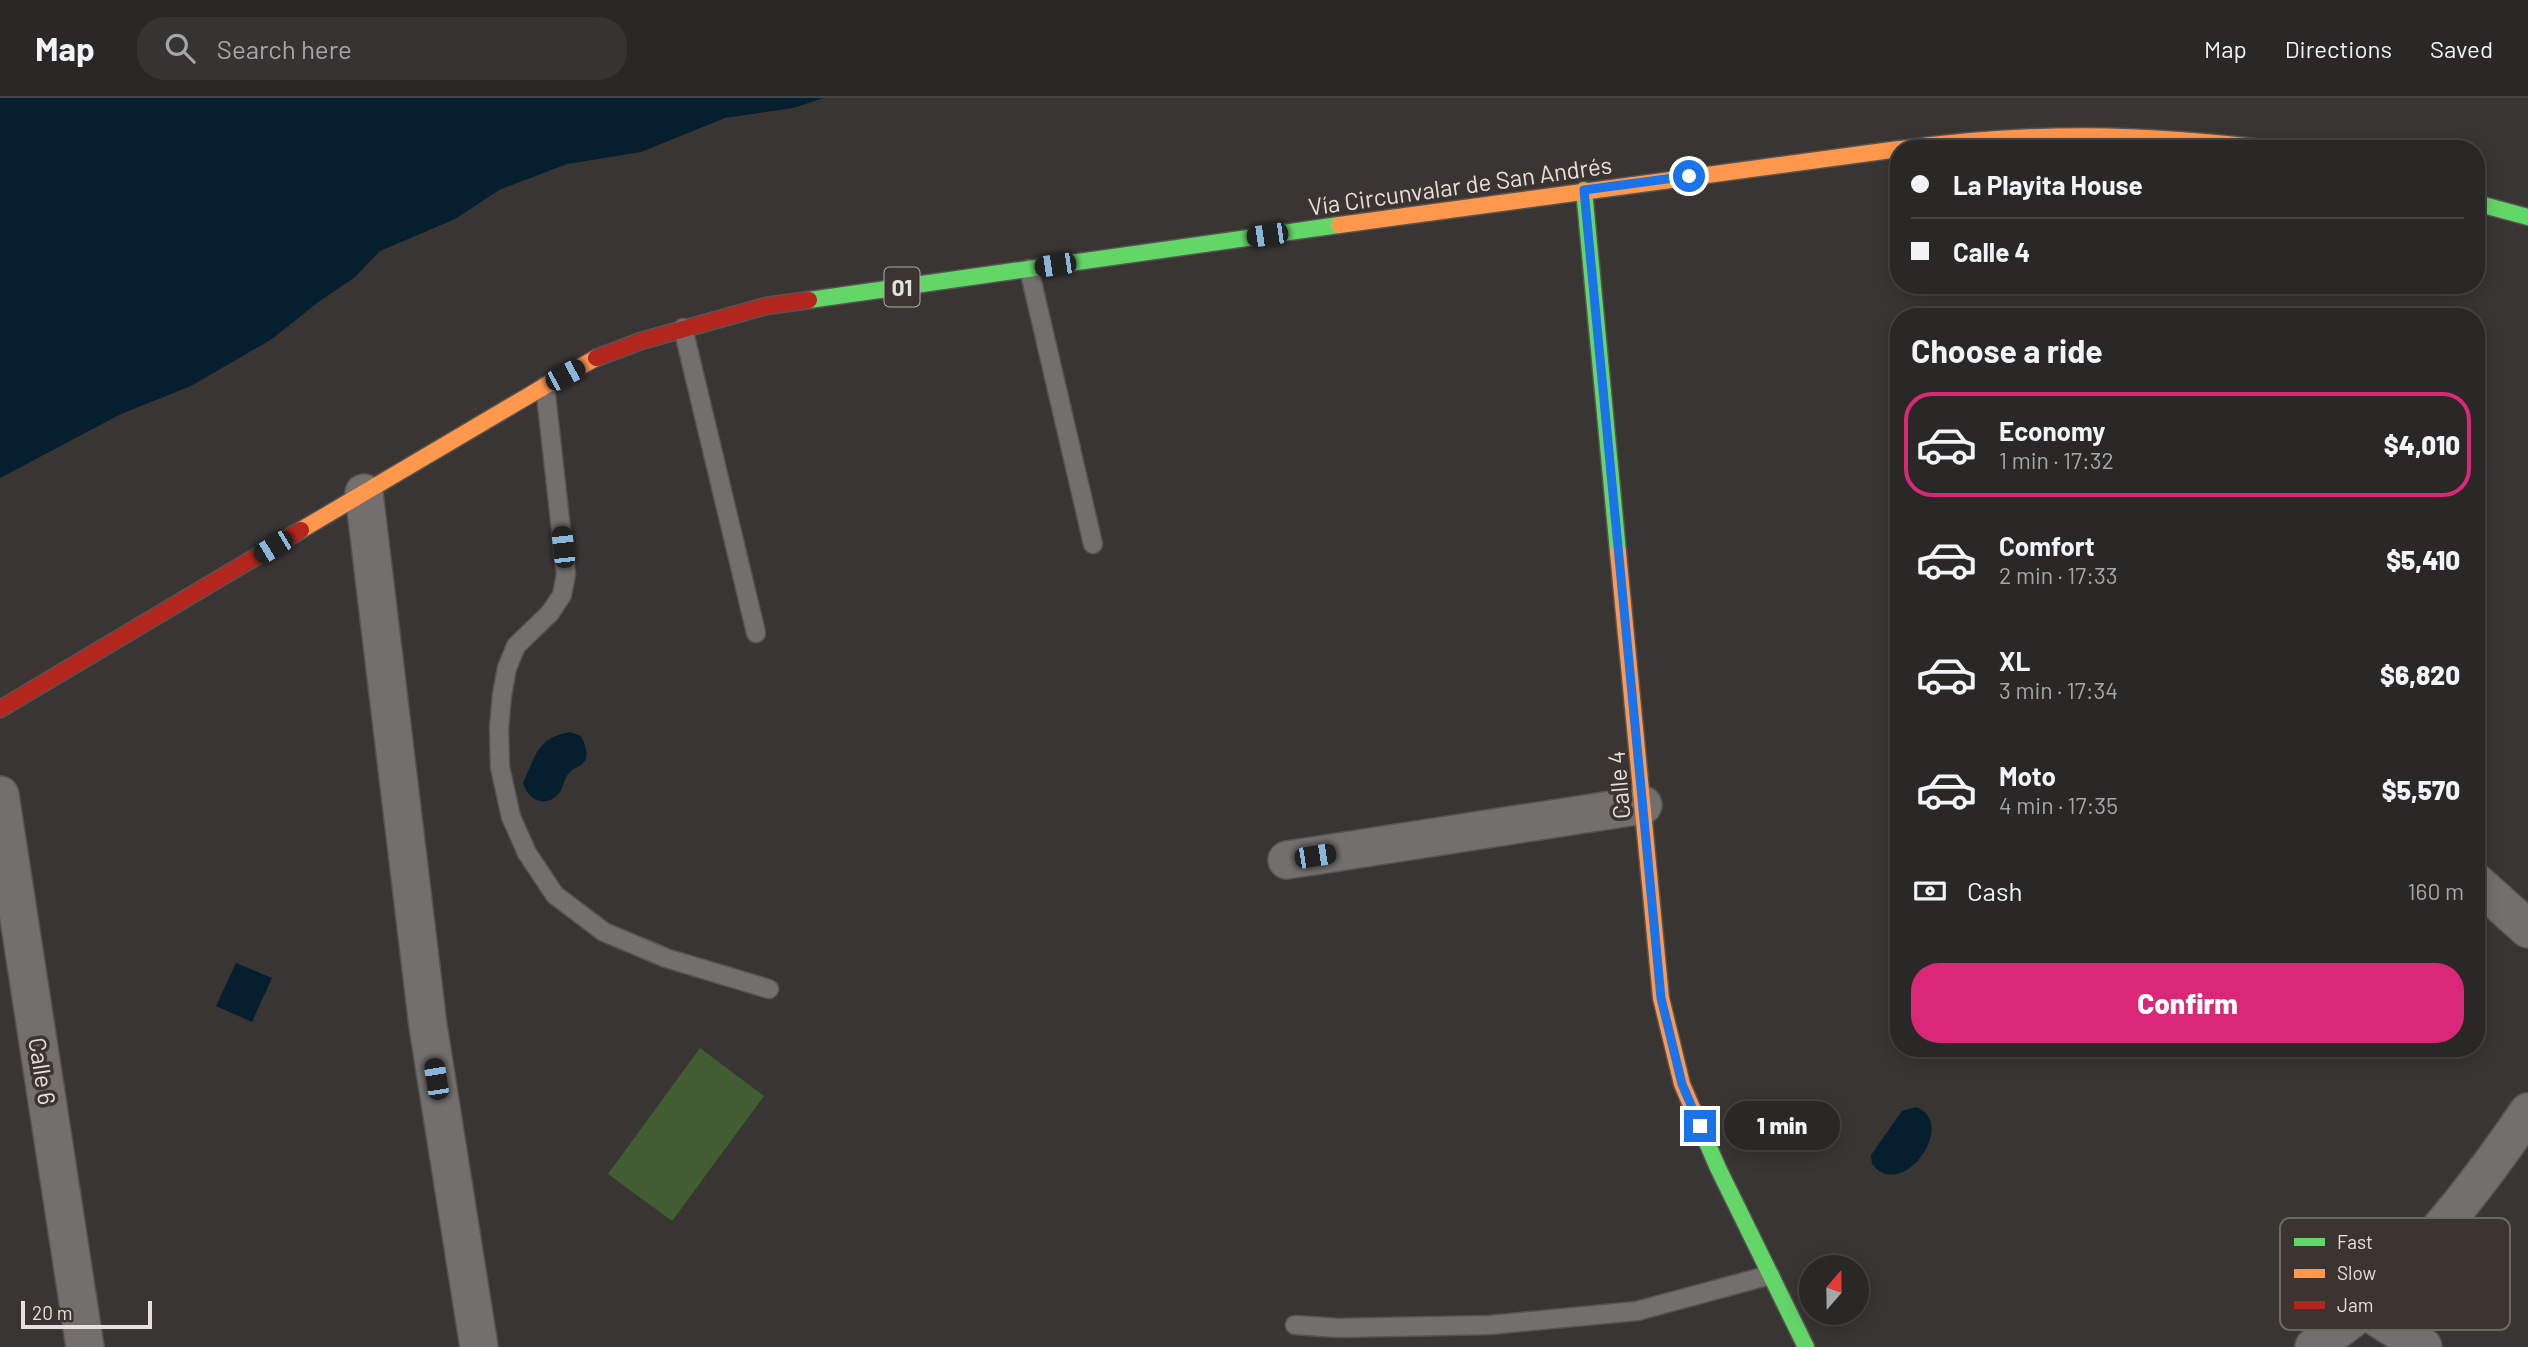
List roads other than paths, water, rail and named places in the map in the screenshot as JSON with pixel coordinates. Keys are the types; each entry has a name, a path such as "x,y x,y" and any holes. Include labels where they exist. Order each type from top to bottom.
{"main road":[{"name":"Vía Circunvalar de San Andrés","path":"1969,140 2059,135 2186,140"},
{"name":"Vía Circunvalar de San Andrés","path":"0,709 544,386 604,354 683,328 766,306 1584,190 1890,150"},
{"name":"Calle 4","path":"1584,190 1661,998 1682,1084 1718,1168 1806,1347"},
{"path":"2485,206 2528,218"}],"street":[{"path":"364,493 428,1026 479,1347"},
{"name":"Calle 6","path":"0,795 85,1347"},
{"path":"1287,860 1643,805"},
{"path":"2485,890 2528,929"},
{"path":"2450,1218 2492,1165 2528,1112"},
{"path":"2314,1347 2336,1330"},
{"path":"2397,1330 2423,1347"}],"lane":[{"path":"1029,269 1093,544"},
{"path":"683,328 757,633"},
{"path":"544,386 566,574 562,595 550,613 516,646 507,668 499,728 500,767 510,817 527,853 555,895 604,932 666,958 769,989"},
{"path":"1295,1325 1338,1328 1490,1325 1637,1311 1770,1275"}],"water":[{"path":"0,98 824,98 793,108 725,118 641,152 567,164 499,190 455,219 380,251 355,277 272,339 191,386 121,414 0,478"},
{"path":"570,732 581,736 586,749 585,761 568,774 555,797 538,801 529,794 523,783 535,756 544,743"},
{"path":"236,963 272,978 252,1022 216,1006"},
{"path":"1916,1107 1928,1116 1931,1128 1929,1142 1921,1156 1910,1167 1898,1174 1884,1173 1872,1164 1871,1155 1902,1111"}]}
